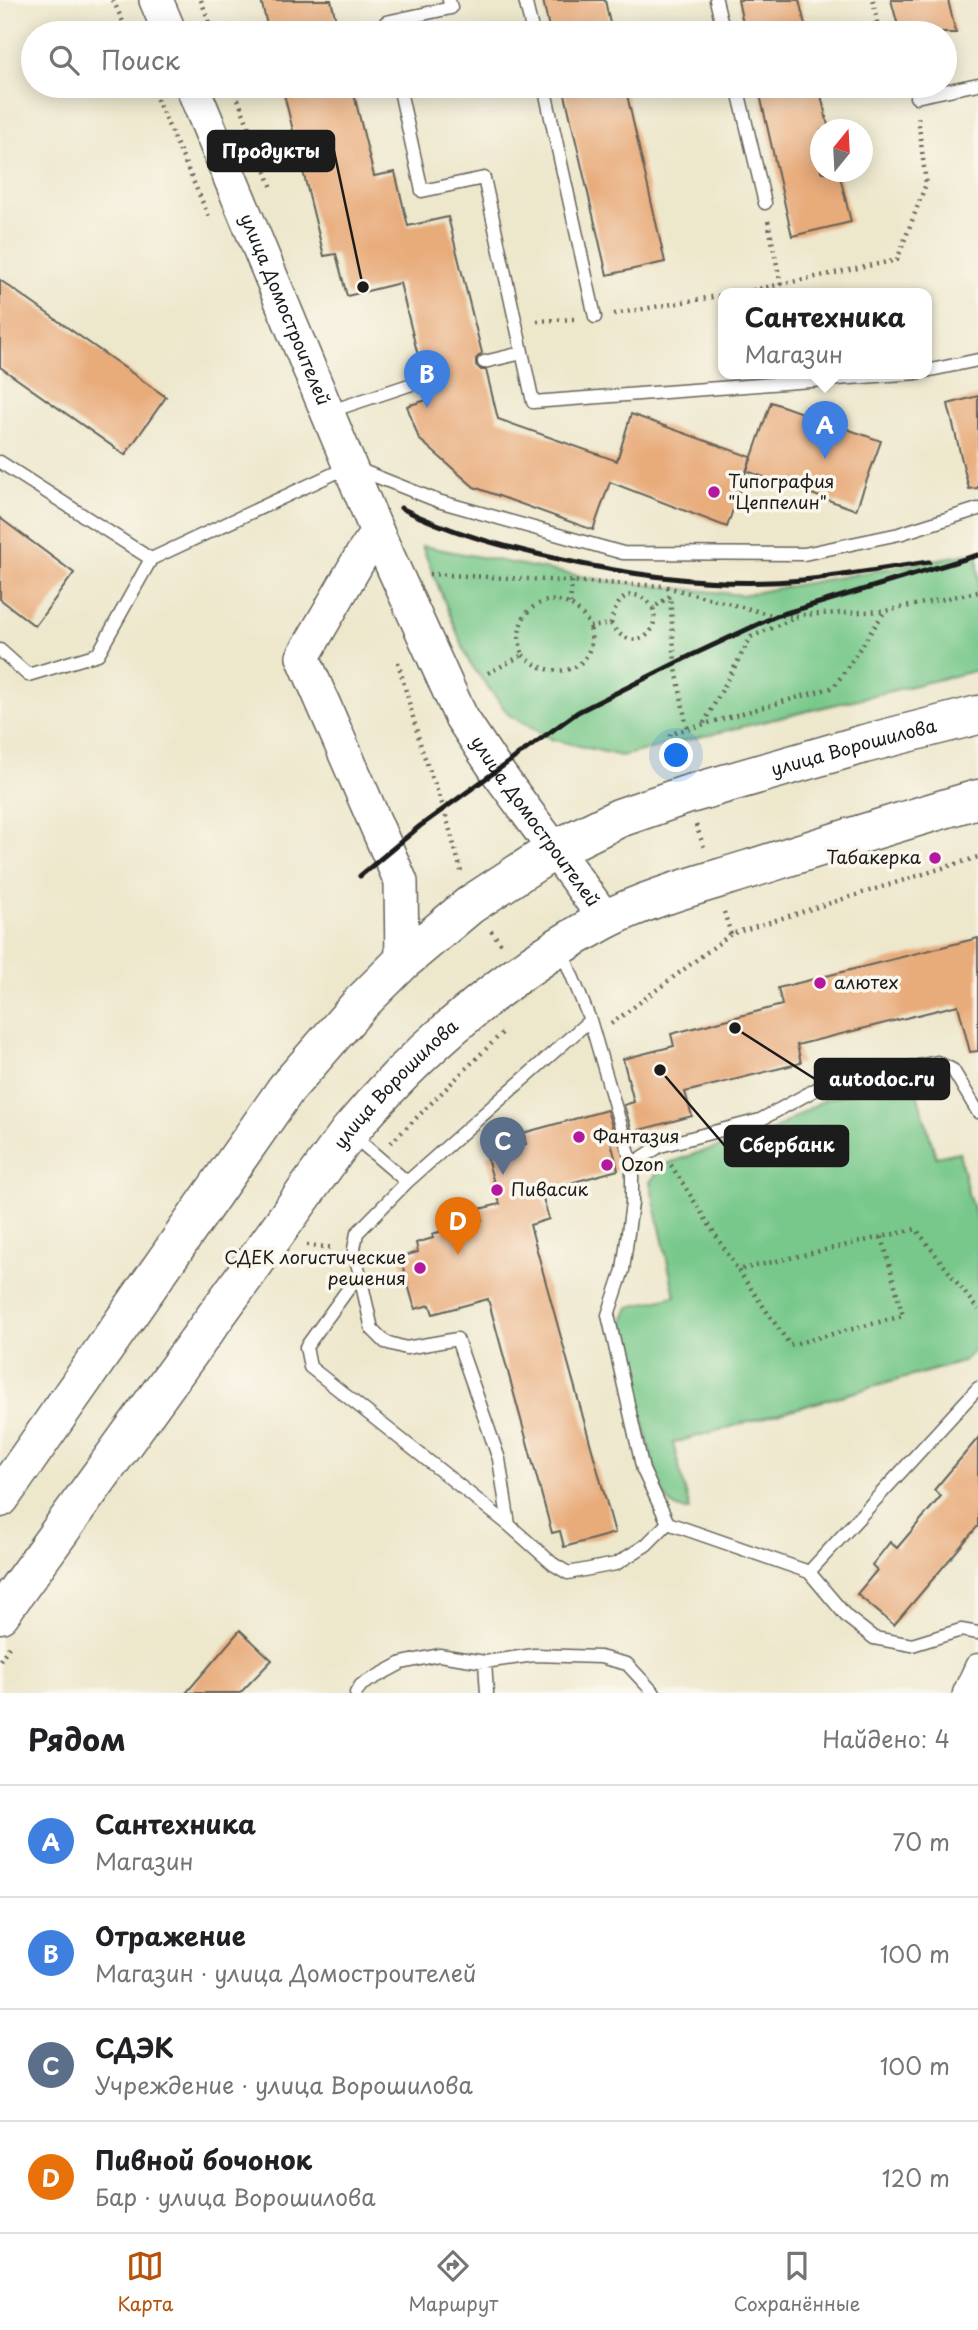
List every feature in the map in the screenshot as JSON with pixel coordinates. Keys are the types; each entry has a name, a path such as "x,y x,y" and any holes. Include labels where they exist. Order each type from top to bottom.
{"main road":[{"name":"улица Ворошилова","path":"0,1499 286,1089 361,1003 402,962 470,905 554,850 619,818 686,795 864,744 978,715"},
{"name":"улица Ворошилова","path":"0,1614 363,1144 384,1090 452,1028 523,970 606,920 714,880 978,799"}],"street":[{"path":"156,0 165,21"},
{"name":"улица Домостроителей","path":"197,98 377,532 461,717 606,920"},
{"path":"377,532 303,657 401,882 402,962"},
{"path":"966,1693 978,1667"}],"lane":[{"path":"391,21 450,8 449,0"},
{"path":"525,0 530,21"},
{"path":"716,0 721,21"},
{"path":"957,88 978,84"},
{"path":"402,98 422,191 484,178 533,402 838,379"},
{"path":"547,98 596,317"},
{"path":"740,98 765,203"},
{"path":"484,362 522,353"},
{"path":"932,370 978,360"},
{"path":"327,412 424,380"},
{"path":"0,461 151,559"},
{"path":"0,650 29,675 98,654 151,559 350,466 438,501 623,553 804,554 899,534 978,509"},
{"path":"561,947 590,1020 632,1164 632,1203 623,1270 608,1315 643,1470 668,1523 809,1572 847,1617 874,1638 912,1645 961,1630 978,1633"},
{"path":"509,1525 499,1459 457,1339 406,1348 385,1342 372,1329 354,1249 357,1233 407,1182 590,1020"},
{"path":"632,1164 660,1146 760,1120 822,1086 937,1062 953,1070 978,1112"},
{"path":"363,1144 407,1182"},
{"path":"359,1273 306,1347 310,1367 509,1525 552,1564 568,1573 616,1564 646,1545 668,1523"},
{"path":"809,1572 978,1388"},
{"path":"356,1693 361,1685 402,1663 439,1655 485,1662 534,1655 600,1657 627,1664 654,1693"},
{"path":"485,1662 487,1693"}],"path":[{"path":"113,0 123,21"},
{"path":"201,0 209,21"},
{"path":"873,0 877,21"},
{"path":"156,98 213,225"},
{"path":"237,98 272,191"},
{"path":"765,288 897,260 926,184 916,98"},
{"path":"765,203 781,285"},
{"path":"515,323 596,317 718,296"},
{"path":"426,574 663,586 776,616 885,611 978,592"},
{"path":"570,604 572,581"},
{"path":"635,595 646,600 653,608 655,624 641,640 622,636 611,624 617,603 625,596 635,595"},
{"path":"653,608 670,596 675,663 687,729"},
{"path":"547,600 570,604 585,616 590,627 591,643 581,663 568,669 548,671 530,663 523,655 517,636 528,610 547,600"},
{"path":"703,724 751,637 802,615"},
{"path":"590,627 611,624"},
{"path":"488,673 523,655"},
{"path":"398,661 422,750 443,809 470,905 523,970"},
{"path":"595,1037 731,934 978,857"},
{"path":"363,1144 510,1026"},
{"path":"660,1146 738,1270 790,1345 903,1316 882,1237"},
{"path":"738,1270 916,1229 978,1311"},
{"path":"305,1245 313,1235"}],"green space":[{"path":"422,546 602,580 742,595 978,552 978,670 621,756 551,739 509,715 469,662"},
{"path":"904,1079 914,1083 936,1157 959,1152 969,1197 978,1222 978,1347 962,1362 673,1443 690,1510 677,1508 665,1496 656,1479 623,1332 624,1318 629,1307 675,1296 650,1182 663,1165 766,1134 824,1100"}],"building":[{"path":"261,0 331,0 336,21 266,21"},
{"path":"543,0 605,0 609,21 547,21"},
{"path":"738,0 799,0 804,21 742,21"},
{"path":"891,0 948,0 953,21 897,21"},
{"path":"285,98 355,98 374,176 395,172 408,226 448,217 482,353 476,359 476,365 481,370 486,370 498,419 617,461 631,414 751,457 727,527 610,482 593,530 474,487 419,439 407,406 430,399 427,388 431,385 432,378 429,373 422,372 400,283 347,296 336,254 324,256"},
{"path":"566,98 628,98 665,262 607,275"},
{"path":"761,98 822,98 826,119 810,119 810,182 841,182 851,222 792,236"},
{"path":"0,280 166,397 125,455 0,367"},
{"path":"978,396 978,488 969,489 948,404"},
{"path":"771,402 881,441 856,510 747,471"},
{"path":"0,518 74,573 35,626 0,599"},
{"path":"978,938 978,1051 970,1052 958,1005 797,1045 801,1063 685,1092 692,1116 632,1132 624,1105 634,1102 623,1059 674,1046 671,1034 782,1005 778,988"},
{"path":"607,1110 615,1136 610,1137 618,1170 541,1191 549,1219 530,1225 615,1533 564,1547 560,1531 552,1533 488,1299 433,1314 430,1305 415,1309 400,1257 418,1252 416,1243 433,1238 432,1234 482,1220 479,1209 500,1204 486,1155 526,1144 523,1133"},
{"path":"978,1438 978,1526 894,1625 857,1594 877,1570 872,1565 890,1542 897,1548 941,1496 934,1490"},
{"path":"240,1630 272,1660 240,1693 186,1693"}],"railway":[{"path":"401,508 458,532 518,549 587,565 679,579 741,582 802,580 929,562"},
{"path":"360,876 420,826 578,712 776,616 978,555"}],"place":[{"name":"Продукты","path":"363,287"},
{"name":"Отражение","path":"427,408"},
{"name":"Сантехника","path":"825,459"},
{"name":"Типография \"Цеппелин\"","path":"714,492"},
{"name":"Табакерка","path":"935,858"},
{"name":"алютех","path":"820,983"},
{"name":"autodoc.ru","path":"735,1028"},
{"name":"Сбербанк","path":"660,1070"},
{"name":"Фантазия","path":"579,1137"},
{"name":"Ozon","path":"607,1165"},
{"name":"СДЭК","path":"503,1175"},
{"name":"Пивасик","path":"497,1190"},
{"name":"Пивной бочонок","path":"458,1255"},
{"name":"СДЕК логистические решения","path":"420,1268"}]}
